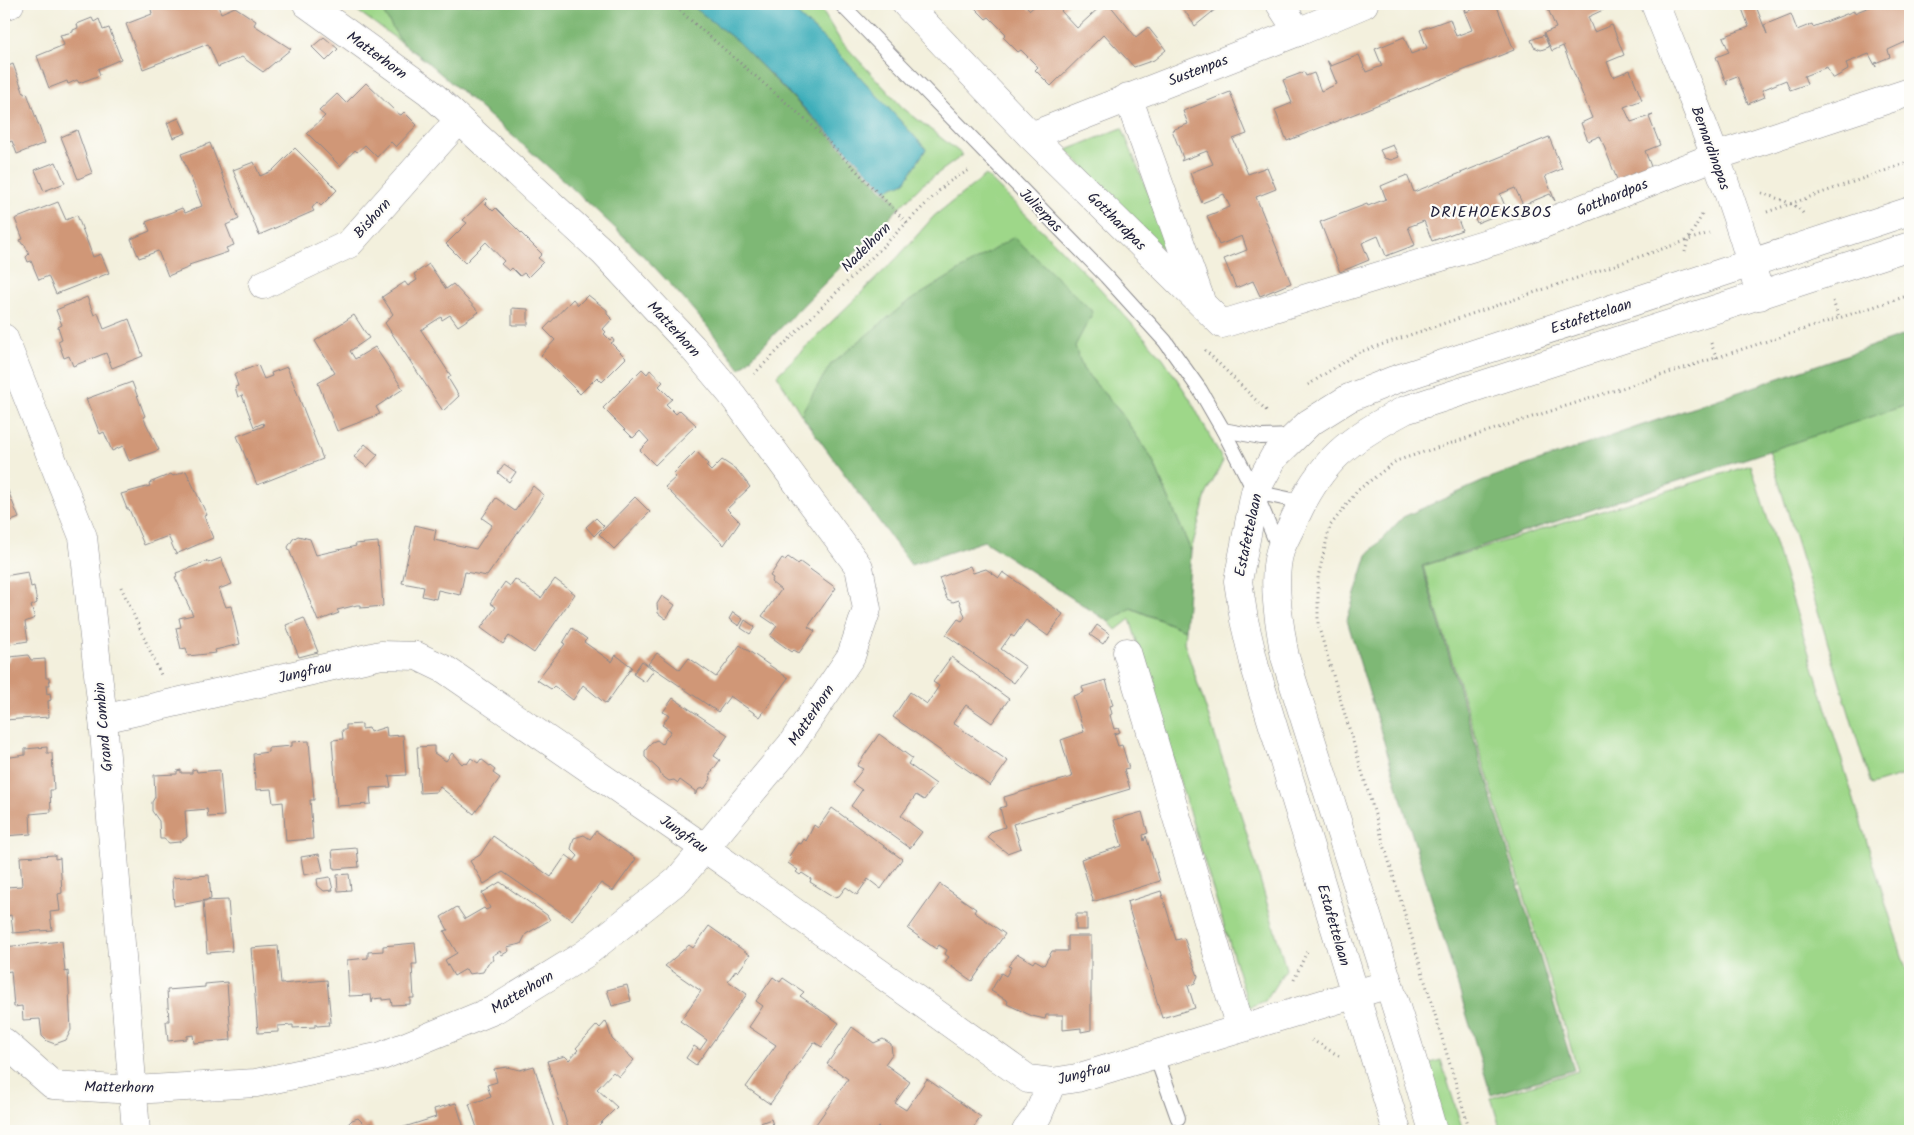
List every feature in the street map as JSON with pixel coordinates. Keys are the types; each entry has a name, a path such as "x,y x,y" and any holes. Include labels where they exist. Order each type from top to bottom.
{"street":[{"path":"4,6 10,4"},
{"name":"Matterhorn","path":"4,1042 53,1085 133,1090 256,1083 382,1056 494,1010 585,954 678,880 791,746 851,656 867,608 859,567 733,396 692,347 604,253 429,92 307,4"},
{"path":"906,4 1031,136"},
{"path":"1280,4 1298,32"},
{"name":"Sustenpas","path":"1031,136 1298,32 1364,4"},
{"name":"Bernardinopas","path":"1655,4 1716,156 1751,262 1760,296"},
{"name":"Gotthardpas","path":"1031,136 1222,324 1523,232 1716,156 1910,92"},
{"name":"Gotthardpas","path":"1128,97 1202,306"},
{"name":"Bishorn","path":"263,285 349,244 459,120"},
{"name":"Estafettelaan","path":"1397,1131 1255,667 1244,620 1238,581 1255,492 1274,457 1308,423 1349,398 1394,380 1910,211"},
{"path":"1433,1131 1389,984 1285,657 1278,614 1280,552 1307,492 1335,454 1369,429 1405,410 1910,246"},
{"name":"Grand Combin","path":"4,338 84,538 103,718 136,1131"},
{"path":"1127,652 1240,1028"},
{"name":"Jungfrau","path":"103,718 381,655 417,656 446,670 706,849 1028,1079 1052,1082 1077,1078 1274,1017 1389,984"},
{"path":"1026,1131 1038,1115 1052,1082"}],"lane":[{"name":"Julierpas","path":"841,4 1166,341 1200,390 1223,430 1255,492 1280,552"},
{"path":"1223,430 1260,437 1295,436"},
{"path":"1255,492 1302,502"},
{"path":"1155,1054 1178,1118"}],"path":[{"path":"672,4 812,126 907,223"},
{"name":"Nadelhorn","path":"733,396 947,183 990,158"},
{"path":"1303,390 1356,353 1738,223 1910,162"},
{"path":"1470,1131 1318,625 1318,578 1330,526 1358,490 1396,461 1910,295"},
{"path":"117,578 174,702"},
{"path":"1274,1017 1305,960 1310,943"}],"green space":[{"path":"348,4 378,4 402,43"},
{"path":"378,4 690,4 737,41 900,207 740,369 706,325 632,244 550,169 425,60 402,43"},
{"path":"786,4 818,4 840,40 903,108 963,155 922,185 900,207 886,190 905,182 926,149 831,45"},
{"path":"1122,128 1177,264 1067,150"},
{"path":"986,175 1096,284 1163,358 1190,399 1223,461 1206,495 1191,551 1152,459 1121,413 1083,369 1074,346 803,410 802,416 777,375 898,257 934,216"},
{"path":"1014,237 1093,312 1075,346 1083,369 1121,413 1152,459 1191,551 1185,630 1131,608 1109,622 984,541 911,565 802,416 803,410 831,364 906,303"},
{"path":"1910,333 1910,404 1422,566 1574,1070 1491,1095 1347,620 1367,555 1403,517 1495,476"},
{"path":"1910,403 1910,773 1871,785 1768,447"},
{"path":"1751,465 1906,969 1910,968 1910,1131 1501,1131 1491,1098 1578,1071 1423,566"},
{"path":"1130,608 1185,630 1184,642 1244,824 1286,969 1265,1001 1249,1007 1130,619 1116,630 1109,622"},
{"path":"1441,1060 1463,1131 1444,1131 1424,1065"}],"water":[{"path":"690,4 786,4 831,45 926,149 905,182 886,190 737,41"}],"building":[{"path":"150,4 217,4 221,13 235,7 256,21 254,25 291,49 263,72 242,57 218,67 208,44 143,69 126,24 152,14"},
{"path":"971,4 1024,4 1030,10 1037,4 1068,4 1061,11 1077,28 1103,4 1109,4 1136,37 1148,27 1166,50 1154,60 1134,67 1104,34 1051,86 1035,70 1038,67 1021,50 1018,52 1003,37 1006,34 989,17 986,19"},
{"path":"1180,4 1222,4 1195,26"},
{"path":"1486,4 1496,4 1514,50 1287,141 1275,110 1292,103 1283,80 1304,72 1306,76 1314,73 1321,91 1337,84 1327,60 1331,66 1359,55 1366,72 1382,66 1375,49 1404,37 1411,54 1427,48 1420,30 1450,19 1456,36 1472,30 1463,8 1465,7 1466,12"},
{"path":"1546,4 1603,4 1605,9 1588,17 1594,32 1612,25 1624,55 1607,62 1613,77 1630,70 1642,100 1624,107 1631,122 1653,115 1649,117 1660,145 1645,151 1652,169 1618,182 1600,136 1588,141 1581,123 1592,118 1563,46 1552,51 1544,33 1556,28"},
{"path":"1755,4 1767,34 1764,25 1791,14 1797,30 1812,24 1813,27 1854,11 1854,13 1872,6 1871,4 1910,4 1910,40 1888,50 1890,57 1875,63 1876,67 1869,54 1846,63 1848,70 1834,78 1832,78 1827,67 1804,76 1807,84 1790,90 1786,80 1762,90 1765,97 1748,104 1737,76 1727,80 1727,85 1716,57 1729,52 1723,37 1749,27 1741,6"},
{"path":"92,18 94,22 99,19 103,30 109,28 121,59 98,69 100,75 79,83 77,80 68,84 67,81 49,88 37,56 64,45 60,35 73,32 73,30 78,28 77,24"},
{"path":"1544,35 1549,47 1541,50 1534,47 1531,40"},
{"path":"324,37 338,49 326,61 312,47"},
{"path":"13,64 24,94 27,93 45,143 17,154 12,141 4,144 4,68"},
{"path":"366,83 397,113 401,115 404,112 417,125 396,147 391,142 377,157 365,145 357,152 355,150 340,166 307,133 325,116 319,111 337,94 346,103"},
{"path":"1230,92 1247,134 1233,139 1248,174 1267,167 1276,189 1256,197 1291,283 1260,296 1253,281 1236,288 1224,259 1247,250 1242,236 1219,245 1207,216 1230,207 1224,194 1202,203 1190,173 1213,164 1207,151 1181,161 1183,158 1172,130 1188,124 1183,111"},
{"path":"179,118 186,133 173,138 167,123"},
{"path":"77,130 92,173 78,179 61,137"},
{"path":"1549,137 1562,169 1545,176 1555,201 1550,194 1523,205 1515,188 1500,194 1507,211 1477,223 1470,206 1455,212 1462,230 1432,241 1424,221 1408,227 1415,245 1386,256 1378,236 1362,243 1369,260 1340,272 1320,222 1367,204 1368,206 1386,199 1381,186 1407,175 1414,192"},
{"path":"210,143 239,219 226,225 234,245 226,248 228,252 189,265 190,267 168,276 158,251 139,258 131,239 150,231 146,222 182,208 185,213 202,206 181,154"},
{"path":"1393,145 1399,157 1391,160 1384,158 1380,150"},
{"path":"295,148 337,190 321,206 317,202 312,208 314,211 259,235 233,170 254,162 260,176 272,171"},
{"path":"56,162 65,183 44,191 35,170"},
{"path":"486,198 488,200 485,203 493,211 496,208 542,254 538,258 543,262 528,277 524,273 520,276 512,268 509,271 501,264 504,261 486,242 465,263 446,244 467,223 463,220"},
{"path":"58,202 66,220 77,215 93,257 101,254 109,273 56,294 48,276 39,280 31,261 28,262 26,257 29,254 25,245 20,240 23,239 15,219"},
{"path":"429,264 446,289 453,284 479,312 458,326 450,315 442,320 441,317 421,330 451,376 448,378 459,396 443,411 385,323 393,314 382,297 405,282 408,286 417,280 414,274"},
{"path":"588,295 607,310 607,314 612,319 603,329 606,332 604,334 610,340 612,338 614,341 611,343 626,358 602,382 597,377 580,394 541,355 555,340 544,329 573,299 578,305"},
{"path":"87,297 94,315 98,313 104,329 129,319 143,356 112,368 106,353 73,366 69,356 64,358 58,341 62,339 58,327 62,325 56,310"},
{"path":"512,308 528,309 528,325 512,325"},
{"path":"354,315 369,338 350,351 355,359 375,347 403,389 376,407 380,414 337,431 318,383 335,373 315,341"},
{"path":"258,365 264,379 272,376 271,373 287,367 323,459 257,485 237,436 264,426 263,423 254,427 242,395 238,397 235,387 238,386 234,374"},
{"path":"642,369 647,374 650,370 663,382 659,386 672,399 666,404 676,414 680,410 696,425 655,465 640,450 649,441 640,431 633,438 603,408"},
{"path":"132,382 145,416 143,417 159,450 129,461 123,446 112,451 104,432 100,434 86,399"},
{"path":"365,444 378,455 367,467 354,457"},
{"path":"696,451 708,464 706,466 711,471 722,460 737,470 750,487 727,509 740,522 724,545 665,487 676,477 673,474"},
{"path":"504,464 516,472 509,482 498,473"},
{"path":"186,471 207,515 204,516 213,538 176,554 168,536 144,545 121,494 150,486 149,483 171,474 173,476"},
{"path":"4,481 19,518 4,524"},
{"path":"533,486 544,495 487,576 465,572 460,595 438,590 436,599 422,596 424,587 402,583 415,525 436,530 434,540 476,549 492,525 482,518 496,498 515,511"},
{"path":"635,497 650,512 614,549 599,534"},
{"path":"596,518 604,526 594,536 586,527"},
{"path":"298,536 310,539 316,555 356,546 355,544 378,542 383,606 361,608 361,605 357,605 337,610 339,613 318,621 288,547 293,539"},
{"path":"788,557 798,564 800,562 836,588 808,627 815,631 799,653 794,650 792,652 770,636 777,626 762,616 781,590 771,582 773,578 770,576 782,558 785,560"},
{"path":"221,558 232,584 219,589 226,607 231,606 240,644 215,650 216,653 188,656 186,648 181,649 176,628 181,627 179,618 193,615 175,577 177,576 176,573"},
{"path":"970,566 973,573 986,569 999,578 1003,572 1063,614 1048,636 1026,620 1014,637 1011,635 1001,649 1026,667 1014,683 946,635 958,619 962,621 965,617 959,600 953,602 947,599 939,578"},
{"path":"28,572 31,587 34,586 37,603 31,606 35,618 25,622 28,641 4,645 4,576"},
{"path":"515,579 541,598 555,579 575,594 534,653 509,636 503,644 481,628 496,607 490,603 505,582 510,586"},
{"path":"662,596 675,605 666,619 658,613 657,604"},
{"path":"733,612 743,619 739,626 729,619"},
{"path":"304,618 318,652 299,657 286,625"},
{"path":"745,620 755,627 750,634 741,628"},
{"path":"1097,625 1110,634 1103,644 1090,635"},
{"path":"572,628 587,639 584,642 612,662 616,655 632,667 606,704 583,685 573,700 554,686 551,689 537,680 565,644 563,643"},
{"path":"740,645 788,678 760,717 730,696 718,712 648,664 657,653 680,670 689,658 716,677"},
{"path":"28,655 31,660 45,659 46,678 49,678 50,685 46,685 47,694 50,693 51,700 48,701 49,717 4,720 4,662 7,662 10,657"},
{"path":"951,657 1009,699 992,723 966,705 953,723 1008,761 990,786 893,717 910,692 927,704 939,686 933,682"},
{"path":"642,661 654,670 645,682 633,674"},
{"path":"1106,680 1113,705 1110,706 1112,714 1110,715 1114,729 1118,728 1120,732 1114,734 1118,746 1122,745 1129,768 1124,769 1130,789 1013,824 1021,848 1007,853 987,837 993,831 1005,827 1000,808 1006,806 1004,797 1072,777 1061,740 1084,732 1073,696 1084,692 1082,687"},
{"path":"673,698 728,735 714,756 720,760 710,774 711,779 705,788 699,789 695,795 695,791 680,780 678,783 674,780 669,781 661,775 659,770 645,757 645,751 652,742 657,740 662,744 671,731 662,725 669,715 663,712"},
{"path":"362,724 362,729 369,728 370,732 386,727 387,736 403,735 406,775 389,776 391,787 370,788 371,804 337,806 332,740 343,739 342,730 346,730 346,725"},
{"path":"879,734 912,758 908,764 936,784 924,800 916,795 901,816 922,832 910,848 851,806 862,790 852,783 863,769 857,766"},
{"path":"309,741 314,800 310,800 313,839 286,841 283,802 273,803 271,789 256,790 253,754 268,752 268,748 292,746 292,742"},
{"path":"434,746 434,753 446,761 452,753 462,764 464,762 467,764 471,758 478,763 481,759 495,770 493,773 500,778 474,814 440,787 436,792 420,793 417,747"},
{"path":"47,747 47,753 52,753 54,790 50,790 51,812 30,814 31,834 4,836 4,758 25,755 25,749"},
{"path":"196,769 197,772 220,770 224,816 208,817 207,809 185,811 187,837 179,842 169,843 164,839 160,839 159,821 152,811 152,802 155,797 154,775 177,774 177,771 181,770 181,773 192,773 192,770"},
{"path":"832,808 902,859 881,889 868,879 857,895 846,887 839,896 834,897 810,882 811,879 802,873 800,875 796,872 798,870 788,863 791,858 789,856 798,843 801,844 804,839 806,841 814,825 818,828"},
{"path":"1142,812 1148,833 1143,835 1144,841 1146,836 1160,881 1092,902 1081,859 1122,846 1114,820"},
{"path":"596,831 636,859 613,891 601,883 572,920 503,872 484,884 470,861 480,855 493,836 551,877 566,855 574,861 578,856 571,849 574,838 584,835 590,839"},
{"path":"357,848 359,867 334,869 332,850"},
{"path":"319,854 323,871 304,875 301,857"},
{"path":"55,855 55,859 60,858 62,893 58,894 60,911 50,912 52,930 13,933 11,915 7,916 5,887 22,886 20,857"},
{"path":"349,874 351,890 338,891 337,875"},
{"path":"209,875 211,899 174,906 172,878"},
{"path":"330,877 333,890 324,891 318,886 317,879"},
{"path":"500,882 547,915 550,920 526,934 521,944 507,947 509,951 502,955 500,951 492,956 494,960 488,963 483,972 469,974 466,969 454,976 445,960 457,953 444,931 448,930 441,917 457,907 465,919 484,908 486,910 490,908 482,893"},
{"path":"940,884 976,909 974,912 1005,934 972,981 945,962 949,957 945,954 947,950 939,945 936,949 908,929"},
{"path":"1161,891 1176,940 1184,938 1198,976 1195,983 1188,986 1195,1008 1162,1018 1127,902"},
{"path":"228,900 232,951 207,953 203,901"},
{"path":"1076,914 1087,914 1087,930 1076,930"},
{"path":"709,926 750,955 738,972 736,970 728,981 747,994 696,1065 686,1058 694,1046 700,1050 707,1040 680,1021 701,991 665,966 689,945 693,948"},
{"path":"1068,936 1091,936 1091,1030 1081,1032 1081,1028 1063,1030 1063,1015 1046,1015 1045,1019 1032,1016 1007,1004 1008,1001 991,991 1001,973 1006,976 1011,967 1008,966 1018,954 1033,963 1035,960 1044,965 1052,951 1068,951"},
{"path":"62,941 65,972 68,971 71,1030 66,1040 55,1044 47,1041 42,1036 40,1019 23,1020 22,1006 14,1007 11,971 4,972 4,947"},
{"path":"415,943 417,964 412,964 414,998 410,998 410,1004 392,1005 391,999 382,1000 382,998 373,999 372,1003 371,995 349,996 347,960 368,958 368,952 383,951 383,946"},
{"path":"278,946 281,984 327,980 331,1022 328,1022 329,1025 317,1026 315,1023 315,1027 293,1028 293,1025 278,1026 278,1032 258,1033 251,948"},
{"path":"773,977 780,982 783,978 804,992 800,996 839,1023 822,1047 814,1042 770,1104 746,1087 776,1045 749,1027 763,1006 756,1001"},
{"path":"227,982 231,1040 194,1043 193,1035 187,1036 187,1039 168,1041 166,1021 169,1021 167,990 205,987 205,984"},
{"path":"627,985 631,1001 612,1006 607,990"},
{"path":"606,1021 612,1039 634,1060 619,1077 613,1072 597,1089 617,1107 593,1131 569,1131 547,1061 565,1056 569,1060 578,1050 576,1048 597,1025 600,1028"},
{"path":"852,1027 874,1043 883,1039 891,1044 892,1054 885,1064 910,1082 895,1103 906,1110 927,1079 981,1117 971,1131 884,1131 878,1127 875,1131 811,1131 848,1079 827,1064"},
{"path":"534,1066 554,1128 545,1131 478,1131 469,1104 491,1097 487,1085 497,1082 494,1069 507,1067 520,1070"},
{"path":"456,1103 465,1131 399,1131 398,1129 436,1117 434,1109"},
{"path":"358,1118 365,1125 371,1123 374,1131 345,1131 348,1130 348,1124 352,1120"},
{"path":"771,1119 775,1131 760,1131 758,1124"}],"district":[{"name":"DRIEHOEKSBOS","path":"1491,211"}]}
